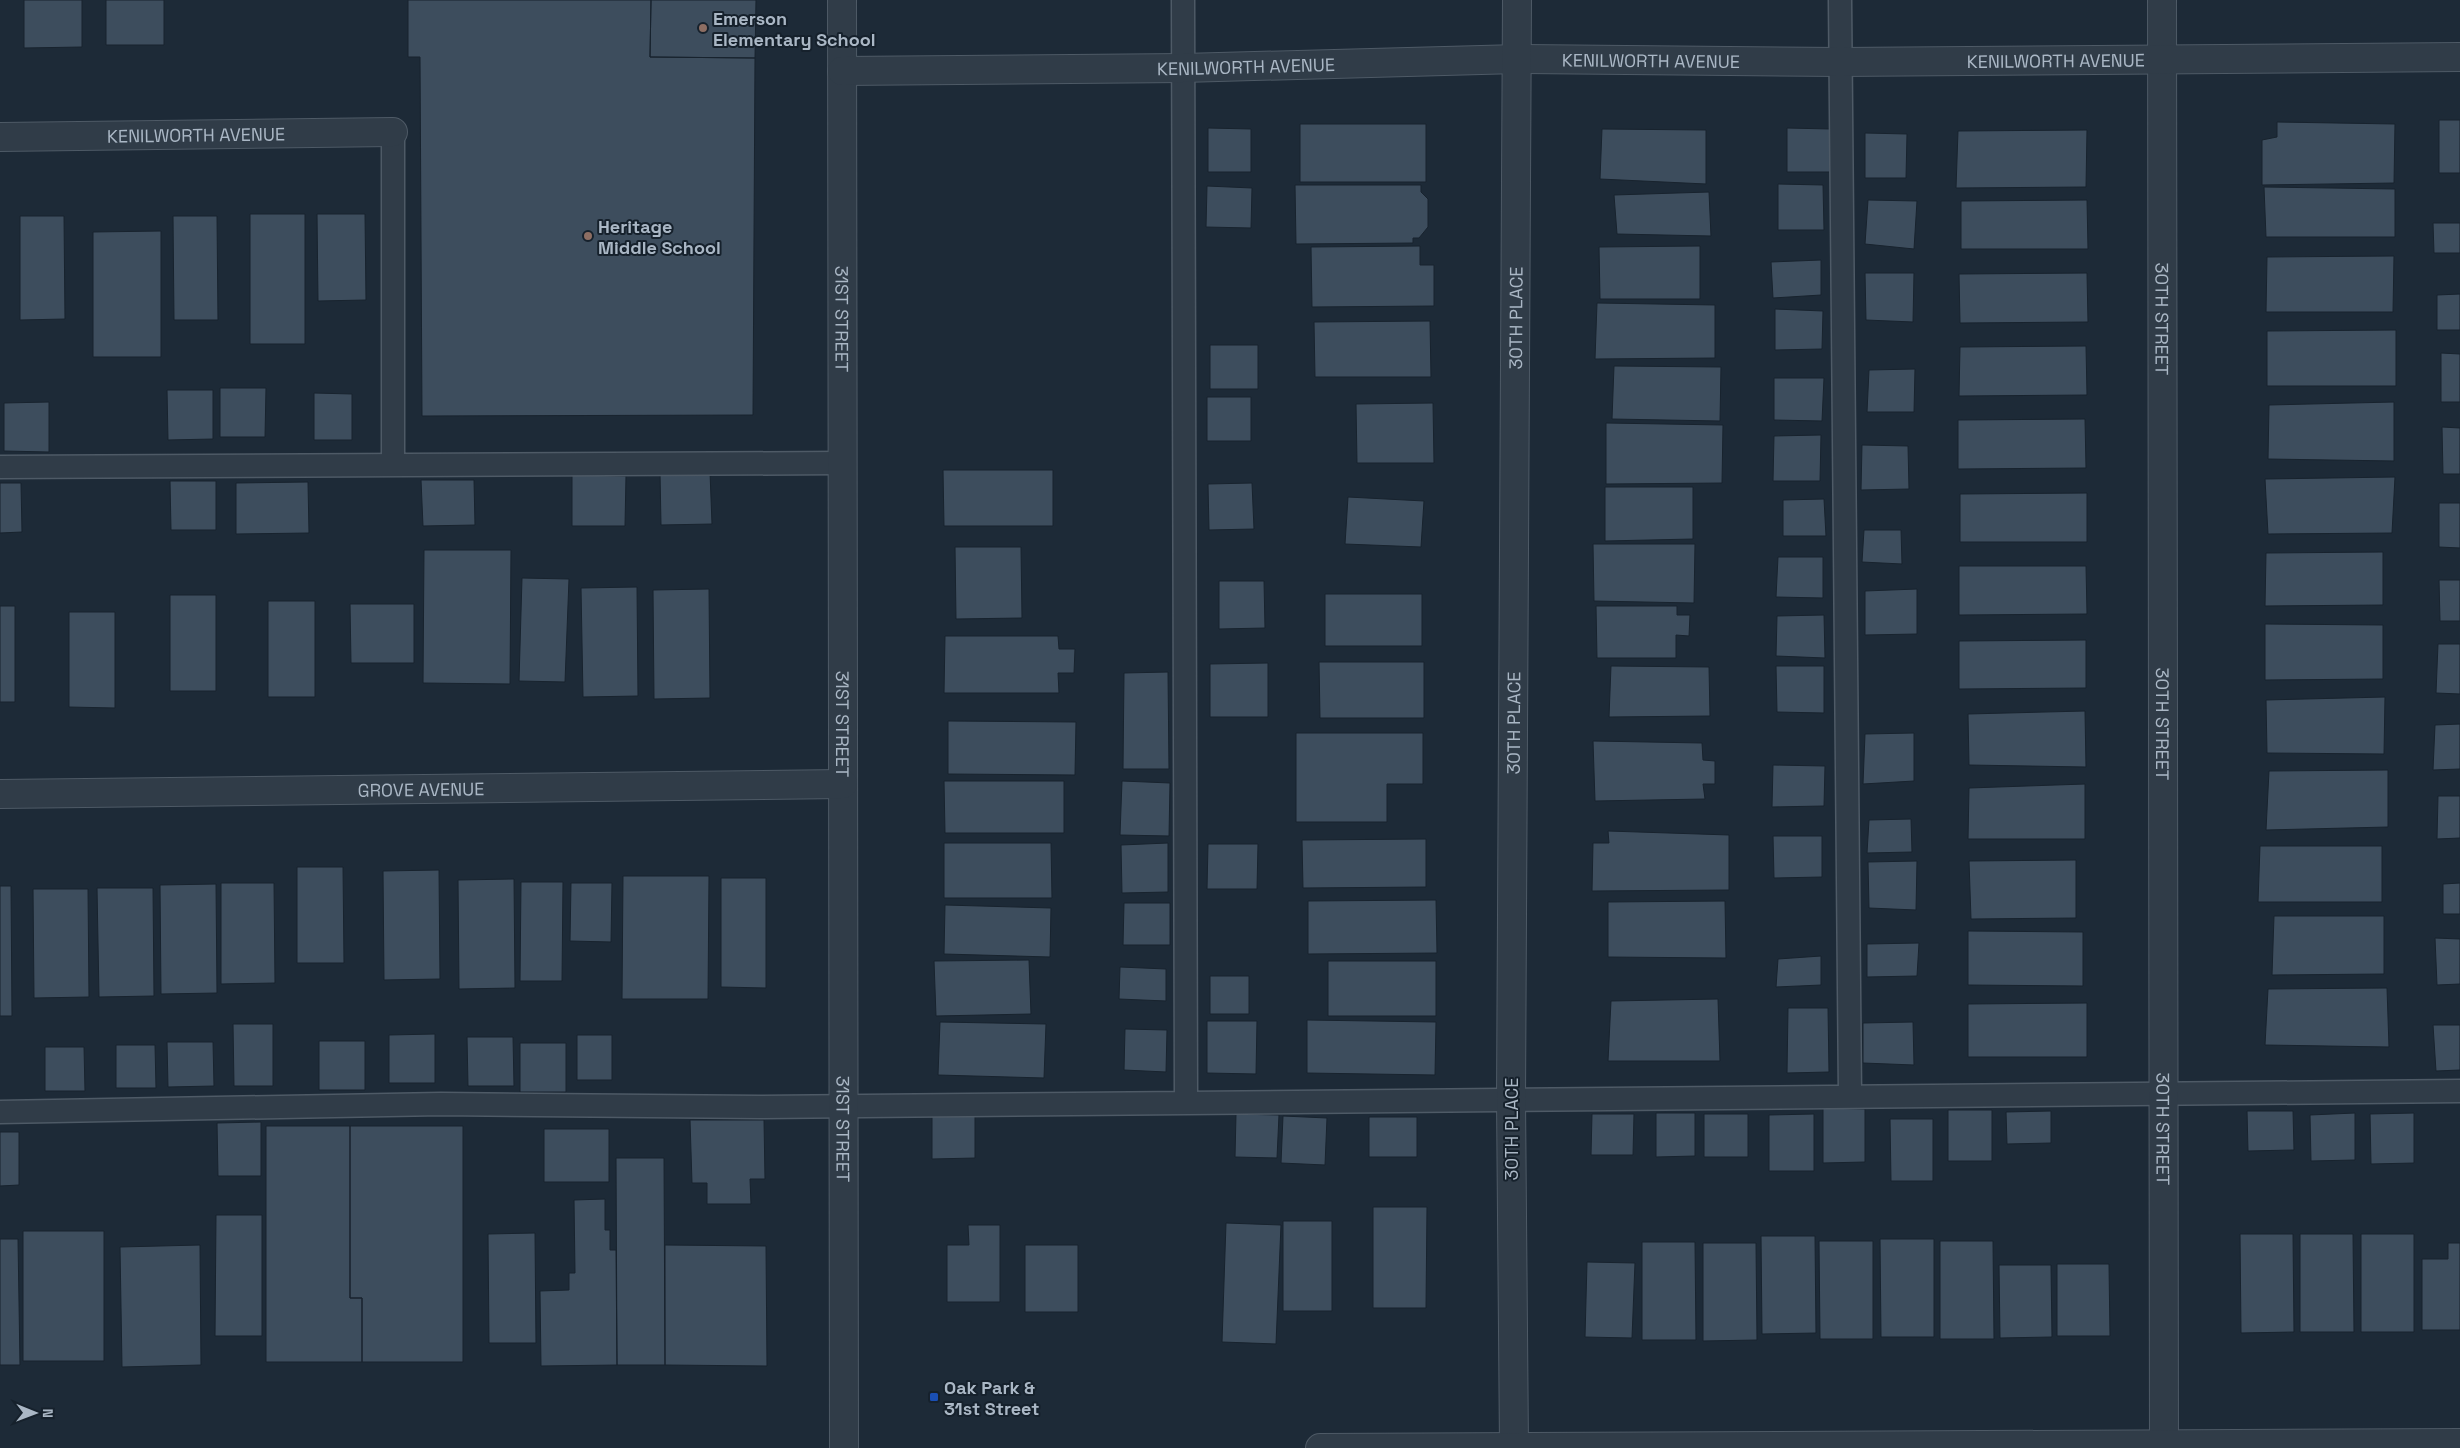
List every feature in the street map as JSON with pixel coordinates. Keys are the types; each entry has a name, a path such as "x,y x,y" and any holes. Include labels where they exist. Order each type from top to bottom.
{"street":[{"name":"31ST STREET","path":"842,0 844,1448"},
{"name":"30TH PLACE","path":"1514,1447 1511,1099 1517,0"},
{"name":"30TH STREET","path":"2162,0 2164,1446"},
{"name":"KENILWORTH AVENUE","path":"842,71 1183,68 1518,59 1840,62 2460,57"},
{"name":"KENILWORTH AVENUE","path":"0,137 393,132"},
{"name":"GROVE AVENUE","path":"0,794 843,784"},
{"path":"1320,1448 2164,1446 2460,1443"}],"lane":[{"path":"1183,0 1186,1101"},
{"path":"1840,0 1850,1096"},
{"path":"393,132 393,464"},
{"path":"0,467 842,463"},
{"path":"0,1112 441,1104 760,1107 844,1104 2460,1091"}],"building":[{"path":"24,0 82,0 82,47 24,48"},
{"path":"106,0 164,0 164,45 106,45"},
{"name":"Heritage Middle School","path":"408,0 651,0 650,57 755,58 753,415 422,416 420,57 408,57"},
{"name":"Emerson Elementary School","path":"651,0 756,0 755,58 650,57"},
{"path":"2439,120 2460,120 2460,173 2439,173"},
{"path":"2277,122 2395,124 2394,183 2262,185 2262,140 2277,137"},
{"path":"1300,124 1426,124 1426,182 1300,182"},
{"path":"1208,128 1251,129 1251,172 1208,172"},
{"path":"1787,128 1830,129 1830,172 1787,172"},
{"path":"1602,129 1706,130 1706,184 1600,179"},
{"path":"2087,130 2086,187 1956,188 1958,131"},
{"path":"1865,133 1907,134 1906,178 1865,178"},
{"path":"1778,184 1823,185 1824,230 1778,230"},
{"path":"1295,185 1421,185 1421,192 1428,199 1428,227 1419,238 1413,238 1413,243 1296,244"},
{"path":"1207,186 1252,188 1251,228 1206,227"},
{"path":"2264,187 2395,189 2395,237 2266,237"},
{"path":"1709,192 1711,236 1617,234 1614,195"},
{"path":"1868,200 1917,201 1914,249 1865,244"},
{"path":"2087,200 2088,249 1961,249 1961,201"},
{"path":"250,214 305,214 305,344 250,344"},
{"path":"317,214 365,214 366,300 318,301"},
{"path":"20,216 64,216 65,319 20,320"},
{"path":"173,216 217,216 218,320 174,320"},
{"path":"2433,223 2460,223 2460,253 2434,253"},
{"path":"161,231 161,357 93,357 93,232"},
{"path":"1420,246 1420,265 1434,265 1434,306 1312,307 1311,247"},
{"path":"1700,246 1700,299 1600,299 1599,247"},
{"path":"2394,256 2393,312 2266,312 2267,257"},
{"path":"1821,260 1821,295 1773,298 1771,262"},
{"path":"1865,273 1914,273 1913,322 1866,320"},
{"path":"2087,273 2088,322 1960,323 1959,274"},
{"path":"2460,294 2460,330 2437,330 2437,295"},
{"path":"1597,303 1715,305 1715,358 1595,359"},
{"path":"1775,309 1823,311 1822,349 1775,350"},
{"path":"1430,321 1431,377 1315,377 1314,322"},
{"path":"2396,330 2396,386 2267,386 2267,331"},
{"path":"1210,345 1258,345 1258,389 1210,389"},
{"path":"2086,346 2087,395 1959,396 1960,347"},
{"path":"2441,353 2460,354 2460,402 2441,402"},
{"path":"1614,366 1721,367 1720,421 1612,419"},
{"path":"1915,369 1914,412 1867,412 1869,370"},
{"path":"1774,378 1824,378 1822,421 1774,420"},
{"path":"220,388 266,388 265,437 220,437"},
{"path":"167,390 213,390 213,439 168,440"},
{"path":"314,393 352,394 352,440 314,440"},
{"path":"1207,397 1251,397 1251,441 1207,441"},
{"path":"49,402 49,452 4,451 4,403"},
{"path":"2394,402 2394,461 2268,459 2269,405"},
{"path":"1433,403 1434,463 1357,463 1356,404"},
{"path":"2085,419 2086,468 1958,469 1958,420"},
{"path":"1606,423 1723,425 1722,483 1606,484"},
{"path":"2442,427 2460,428 2460,474 2443,474"},
{"path":"1821,435 1820,481 1773,481 1774,436"},
{"path":"1862,445 1908,446 1909,489 1861,490"},
{"path":"943,470 1053,470 1053,526 944,526"},
{"path":"710,472 712,524 661,525 660,473"},
{"path":"572,475 626,476 625,526 572,526"},
{"path":"2395,477 2392,533 2268,534 2265,479"},
{"path":"421,480 474,480 475,525 423,526"},
{"path":"170,481 216,481 216,530 171,530"},
{"path":"308,482 309,533 236,534 236,483"},
{"path":"0,483 21,483 22,532 0,533"},
{"path":"1252,483 1254,529 1209,530 1208,484"},
{"path":"1605,487 1693,487 1693,539 1605,541"},
{"path":"2087,493 2087,542 1960,542 1960,494"},
{"path":"1348,497 1424,501 1421,547 1345,544"},
{"path":"1824,499 1826,536 1783,536 1783,500"},
{"path":"2439,503 2460,503 2460,548 2439,547"},
{"path":"1864,530 1901,530 1902,564 1862,562"},
{"path":"1593,544 1695,544 1694,603 1594,601"},
{"path":"955,547 1021,547 1022,618 956,619"},
{"path":"424,550 511,550 510,684 423,683"},
{"path":"2383,552 2383,605 2265,606 2266,553"},
{"path":"1778,557 1823,557 1823,598 1776,597"},
{"path":"1959,566 2086,566 2087,614 1959,615"},
{"path":"522,578 569,579 565,682 519,681"},
{"path":"2439,580 2460,580 2460,621 2440,621"},
{"path":"1219,581 1264,581 1265,628 1219,629"},
{"path":"637,587 638,696 583,697 581,588"},
{"path":"709,589 710,698 654,699 653,590"},
{"path":"1917,589 1917,634 1865,635 1865,591"},
{"path":"1325,594 1422,594 1422,646 1325,646"},
{"path":"170,595 216,595 216,691 170,691"},
{"path":"268,601 315,601 315,697 268,697"},
{"path":"350,604 414,604 414,663 351,663"},
{"path":"0,606 15,606 15,702 0,702"},
{"path":"1596,606 1677,606 1677,615 1690,615 1689,636 1676,635 1676,658 1597,658"},
{"path":"69,612 115,612 115,708 69,707"},
{"path":"1824,615 1825,658 1776,656 1777,616"},
{"path":"2265,624 2383,625 2383,679 2265,680"},
{"path":"945,636 1058,636 1059,649 1075,649 1074,673 1058,673 1059,693 944,693"},
{"path":"2086,640 2086,688 1959,689 1959,641"},
{"path":"2438,644 2460,644 2460,694 2436,693"},
{"path":"1319,662 1424,662 1424,718 1320,718"},
{"path":"1268,663 1268,717 1210,717 1210,664"},
{"path":"1611,666 1709,667 1710,716 1609,717"},
{"path":"1776,666 1824,666 1824,713 1777,712"},
{"path":"1168,672 1169,769 1123,769 1124,673"},
{"path":"2385,697 2384,754 2267,753 2266,700"},
{"path":"2085,711 2086,767 1969,765 1968,714"},
{"path":"948,721 1076,722 1075,775 948,774"},
{"path":"2460,724 2460,769 2433,770 2435,725"},
{"path":"1296,733 1423,733 1423,784 1387,784 1387,822 1296,822"},
{"path":"1914,733 1914,781 1863,784 1865,734"},
{"path":"1593,741 1702,743 1703,760 1715,761 1715,784 1703,784 1705,799 1595,801"},
{"path":"1773,765 1825,766 1824,806 1772,807"},
{"path":"2388,770 2388,827 2266,830 2269,771"},
{"path":"944,781 1064,781 1064,833 945,833"},
{"path":"1122,781 1170,783 1169,836 1120,835"},
{"path":"2085,784 2085,839 1968,839 1969,788"},
{"path":"2438,796 2460,796 2460,838 2437,839"},
{"path":"1911,819 1912,852 1867,853 1869,820"},
{"path":"1608,831 1729,835 1729,890 1592,891 1593,843 1609,843"},
{"path":"1773,836 1822,836 1822,877 1774,878"},
{"path":"1426,839 1426,887 1303,888 1302,840"},
{"path":"944,843 1051,843 1052,898 944,898"},
{"path":"1168,843 1168,892 1122,893 1121,845"},
{"path":"1208,844 1258,844 1257,889 1207,889"},
{"path":"2260,846 2382,846 2382,902 2258,902"},
{"path":"2076,860 2076,918 1971,919 1969,861"},
{"path":"1917,861 1916,910 1869,908 1868,862"},
{"path":"297,867 343,867 344,963 297,963"},
{"path":"439,870 440,979 384,980 383,871"},
{"path":"623,876 709,876 708,999 622,999"},
{"path":"721,878 766,878 766,988 721,987"},
{"path":"514,879 515,988 459,989 458,880"},
{"path":"521,882 563,882 562,981 520,981"},
{"path":"221,883 274,883 275,983 221,984"},
{"path":"571,883 612,883 611,942 570,941"},
{"path":"2460,883 2460,914 2443,914 2443,884"},
{"path":"216,884 217,993 161,994 160,885"},
{"path":"0,886 11,886 12,1016 0,1016"},
{"path":"97,888 153,888 154,996 99,997"},
{"path":"33,889 88,889 89,997 34,998"},
{"path":"1436,900 1437,953 1308,954 1308,901"},
{"path":"1725,901 1726,958 1608,957 1608,902"},
{"path":"1124,903 1170,903 1170,945 1123,945"},
{"path":"945,905 1051,908 1050,957 944,954"},
{"path":"2274,916 2384,916 2384,974 2272,975"},
{"path":"1968,931 2083,932 2083,986 1968,985"},
{"path":"2435,938 2460,939 2460,984 2437,985"},
{"path":"1919,943 1917,976 1867,977 1867,944"},
{"path":"1821,956 1821,985 1776,987 1778,959"},
{"path":"1029,960 1031,1014 936,1016 934,961"},
{"path":"1328,961 1436,961 1436,1016 1328,1016"},
{"path":"1120,967 1166,969 1166,1001 1119,999"},
{"path":"1210,976 1249,976 1249,1014 1210,1014"},
{"path":"2387,988 2389,1047 2265,1045 2268,989"},
{"path":"1718,999 1720,1061 1608,1061 1611,1001"},
{"path":"2087,1003 2087,1057 1968,1057 1968,1004"},
{"path":"1788,1008 1828,1008 1829,1072 1787,1073"},
{"path":"1307,1020 1436,1022 1435,1075 1307,1073"},
{"path":"1207,1021 1257,1021 1256,1074 1207,1073"},
{"path":"940,1022 1046,1024 1044,1078 938,1075"},
{"path":"1913,1022 1914,1065 1863,1063 1863,1023"},
{"path":"233,1024 273,1024 273,1086 234,1086"},
{"path":"2433,1025 2460,1025 2460,1070 2436,1071"},
{"path":"1125,1029 1167,1030 1166,1072 1124,1070"},
{"path":"435,1034 435,1083 389,1083 389,1035"},
{"path":"577,1035 612,1035 612,1080 577,1080"},
{"path":"467,1037 513,1037 514,1086 468,1086"},
{"path":"319,1041 365,1041 365,1090 319,1090"},
{"path":"167,1042 213,1042 214,1086 168,1087"},
{"path":"520,1043 566,1043 566,1092 520,1092"},
{"path":"116,1045 155,1045 156,1088 116,1088"},
{"path":"45,1047 84,1047 85,1091 45,1091"},
{"path":"1823,1108 1865,1109 1865,1162 1823,1163"},
{"path":"1948,1110 1992,1110 1992,1161 1948,1161"},
{"path":"2051,1111 2051,1143 2007,1144 2006,1112"},
{"path":"2247,1111 2293,1111 2294,1150 2248,1151"},
{"path":"1656,1113 1695,1113 1695,1156 1656,1157"},
{"path":"2355,1113 2355,1160 2311,1161 2310,1115"},
{"path":"2414,1113 2414,1163 2371,1164 2370,1114"},
{"path":"1236,1114 1279,1115 1277,1158 1235,1157"},
{"path":"1592,1114 1634,1114 1633,1155 1591,1155"},
{"path":"1704,1114 1748,1114 1748,1157 1704,1157"},
{"path":"1814,1114 1814,1171 1769,1171 1769,1115"},
{"path":"975,1115 975,1158 932,1159 932,1116"},
{"path":"1283,1116 1327,1118 1325,1165 1281,1163"},
{"path":"1369,1117 1417,1117 1417,1157 1369,1157"},
{"path":"1890,1119 1933,1119 1933,1181 1891,1181"},
{"path":"690,1120 764,1120 765,1179 750,1179 751,1204 707,1204 707,1183 692,1183"},
{"path":"261,1122 261,1176 218,1176 217,1123"},
{"path":"266,1126 350,1126 350,1298 362,1298 362,1362 266,1362"},
{"path":"350,1126 463,1126 463,1362 362,1362 362,1298 350,1298"},
{"path":"544,1129 609,1129 609,1182 544,1182"},
{"path":"0,1132 19,1132 19,1185 0,1186"},
{"path":"616,1158 664,1158 665,1365 617,1365"},
{"path":"605,1199 605,1230 610,1230 610,1250 616,1250 617,1365 541,1366 540,1291 569,1290 569,1273 575,1273 574,1200"},
{"path":"1373,1207 1427,1207 1426,1308 1373,1308"},
{"path":"216,1215 262,1215 262,1336 215,1336"},
{"path":"1283,1221 1332,1221 1332,1311 1283,1311"},
{"path":"1226,1223 1281,1225 1276,1344 1222,1342"},
{"path":"968,1225 1000,1225 1000,1302 947,1302 947,1245 969,1245"},
{"path":"23,1231 104,1231 104,1361 23,1361"},
{"path":"535,1233 536,1343 489,1343 488,1234"},
{"path":"2240,1234 2293,1234 2294,1332 2241,1333"},
{"path":"2300,1234 2353,1234 2354,1332 2300,1332"},
{"path":"2361,1234 2414,1234 2414,1332 2361,1332"},
{"path":"1761,1236 1815,1236 1816,1333 1762,1334"},
{"path":"0,1239 18,1239 20,1365 0,1365"},
{"path":"1880,1239 1934,1239 1934,1337 1881,1337"},
{"path":"1819,1241 1873,1241 1873,1339 1820,1339"},
{"path":"1940,1241 1993,1241 1994,1339 1940,1339"},
{"path":"1642,1242 1695,1242 1696,1340 1642,1340"},
{"path":"1703,1243 1756,1243 1757,1340 1703,1341"},
{"path":"2448,1243 2460,1243 2460,1330 2422,1330 2422,1259 2448,1259"},
{"path":"200,1245 201,1365 122,1367 120,1247"},
{"path":"665,1245 766,1246 767,1366 665,1365"},
{"path":"1025,1245 1078,1245 1078,1312 1025,1312"},
{"path":"1587,1262 1635,1263 1632,1338 1585,1337"},
{"path":"2057,1264 2109,1264 2110,1336 2057,1336"},
{"path":"1999,1265 2051,1265 2052,1337 2000,1338"}],"place":[{"name":"Emerson Elementary School","path":"703,28"},
{"name":"Heritage Middle School","path":"588,236"},
{"name":"Oak Park & 31st Street","path":"934,1397"}]}
